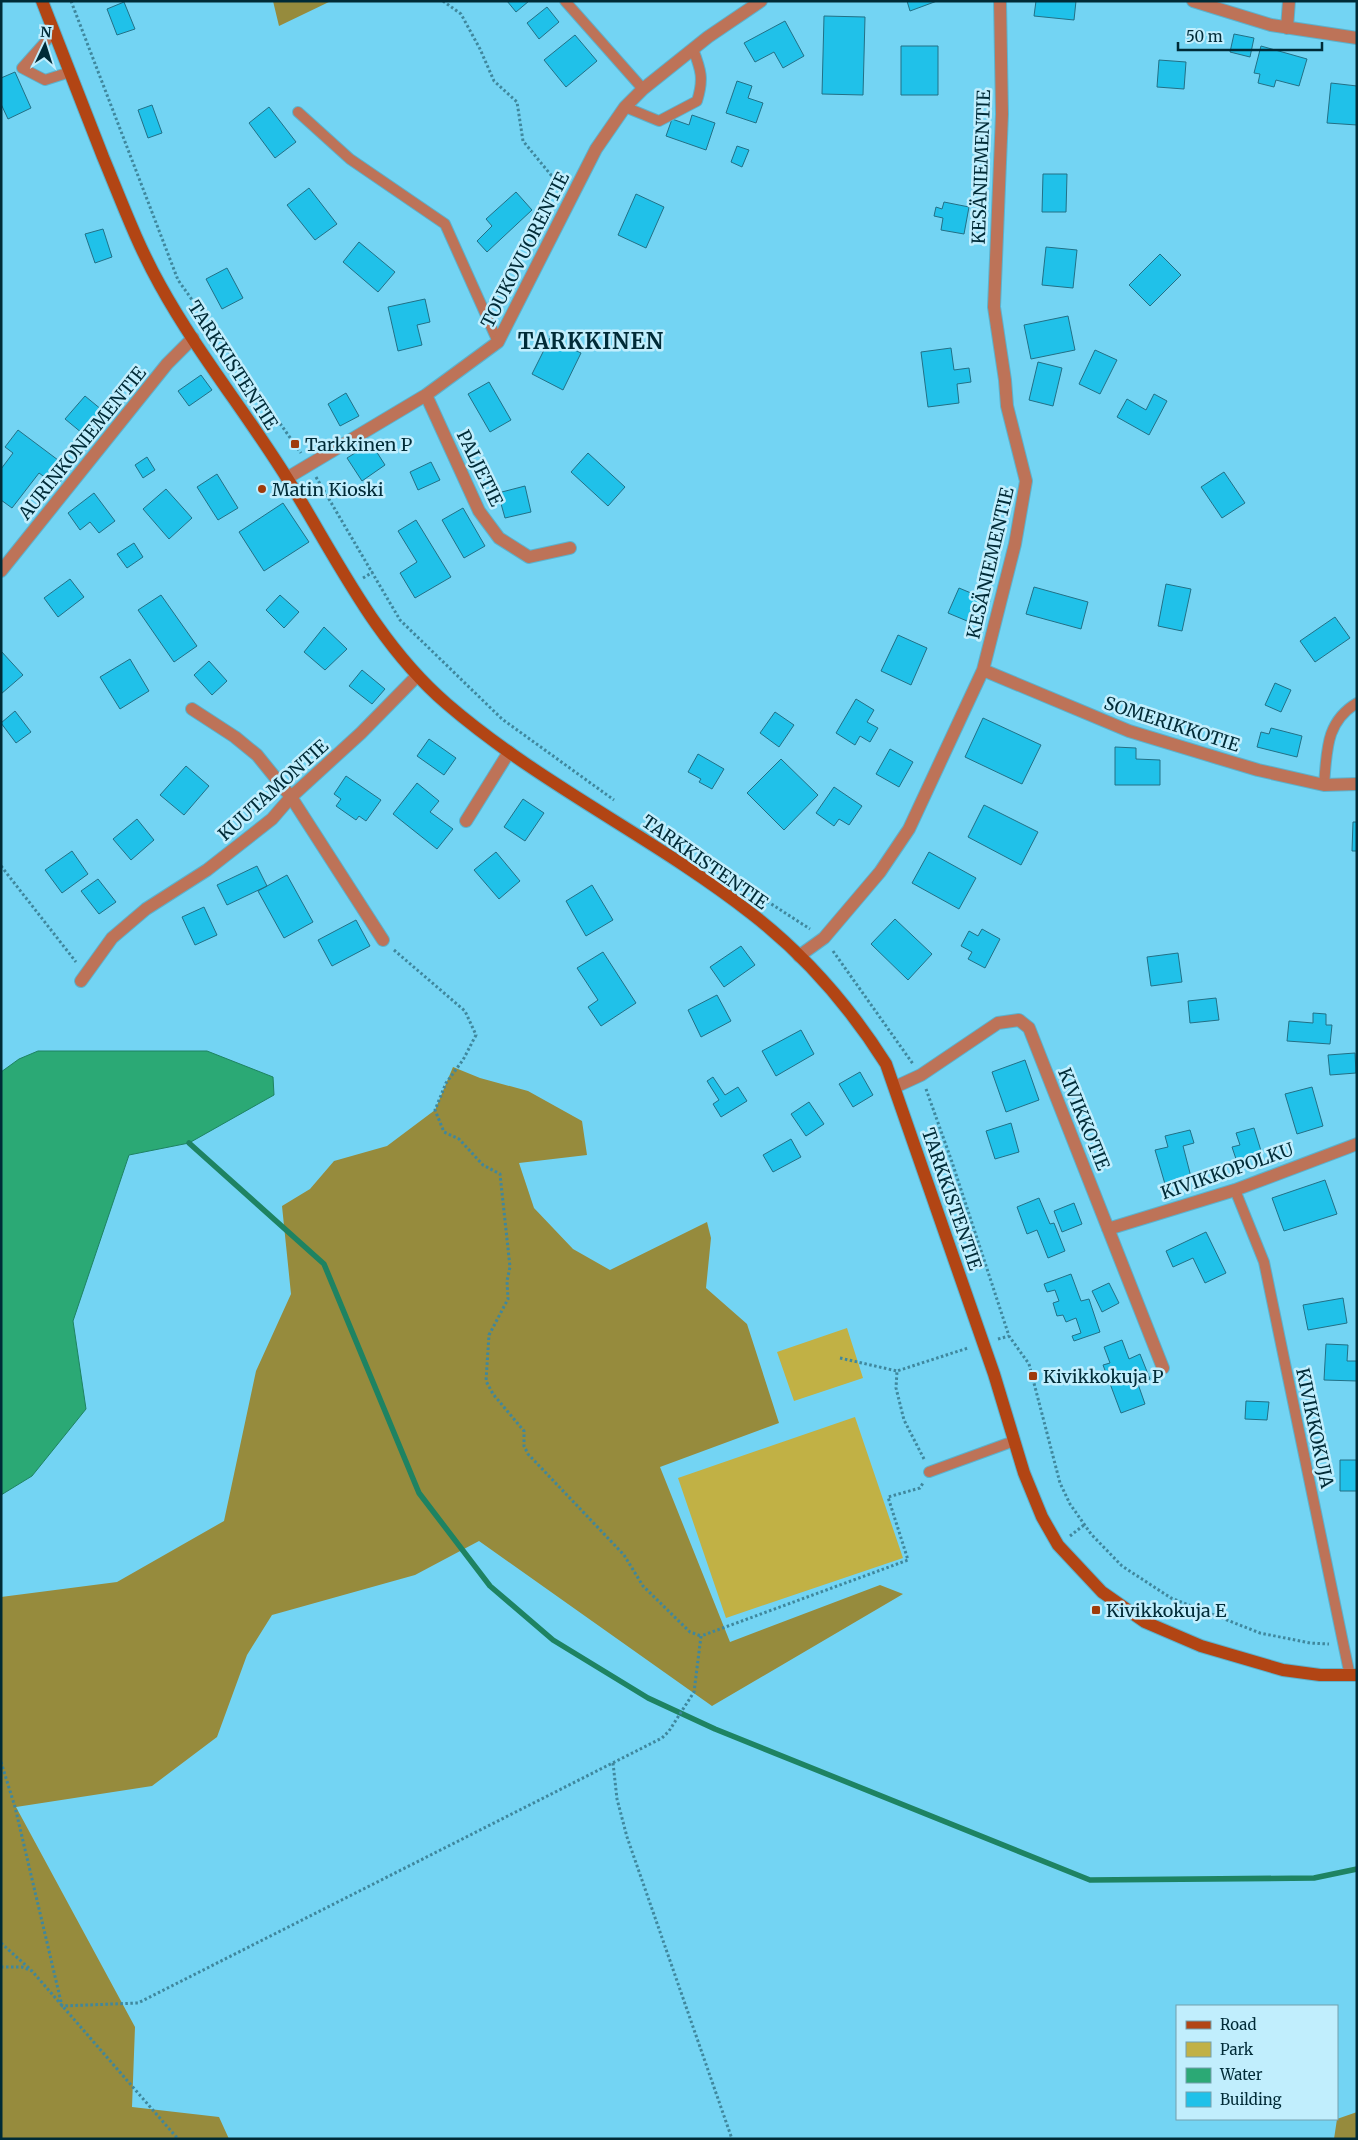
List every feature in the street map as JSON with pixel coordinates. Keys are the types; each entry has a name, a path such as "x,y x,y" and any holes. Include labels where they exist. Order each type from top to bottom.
{"street":[{"name":"TARKKISTENTIE","path":"42,1 130,224 160,285 193,338 288,478 351,587 392,646 416,676 509,752 704,878 755,916 799,956 846,1005 866,1033 886,1064 895,1087 984,1343 1024,1473 1042,1516 1058,1545 1102,1592 1145,1622 1201,1646 1283,1670 1353,1676"},
{"name":"TOUKOVUORENTIE","path":"288,478 426,395 498,342 596,150 626,107 643,89 693,49 761,1"},
{"name":"KESÄNIEMENTIE","path":"799,956 824,938 880,872 909,829 983,670 1015,544 1026,480 1007,406 994,307 1002,114 1000,1"},
{"path":"1193,1 1271,25 1357,38"},
{"path":"1287,28 1289,1"},
{"name":"AURINKONIEMENTIE","path":"1,571 167,364 193,338"},
{"name":"PALJETIE","path":"426,395 479,511 499,538 529,557 570,548"},
{"name":"SOMERIKKOTIE","path":"983,670 1129,731 1258,770 1324,786 1357,784"},
{"name":"KUUTAMONTIE","path":"83,978 99,953 112,938 146,909 207,870 272,819 291,797 361,733 416,676"},
{"path":"192,710 235,737 257,755 291,797 382,940"},
{"path":"466,821 509,752"},
{"name":"KIVIKKOTIE","path":"895,1087 921,1075 998,1023 1019,1020 1029,1028 1162,1368"},
{"name":"KIVIKKOPOLKU","path":"1108,1229 1235,1190 1357,1144"}],"lane":[{"path":"565,1 643,89"},
{"path":"54,32 22,68 45,80 70,72"},
{"path":"626,107 659,120 697,101 702,84 700,68 693,49"},
{"path":"298,112 350,159 445,224 498,342"},
{"path":"1324,786 1328,744 1333,726 1348,708 1357,703"},
{"name":"KIVIKKOKUJA","path":"1235,1190 1264,1262 1344,1645 1353,1676"},
{"path":"929,1472 1014,1441"}],"path":[{"path":"71,1 178,280 309,466 400,620 502,719 622,806"},
{"path":"443,1 461,14 494,80 516,102 523,141 551,175 578,185"},
{"path":"1,866 83,978"},
{"path":"735,880 824,938 921,1075 955,1171 1009,1336 1029,1364 1060,1483 1070,1504 1091,1534 1122,1566 1171,1598 1260,1633 1310,1643 1344,1645"},
{"path":"382,940 466,1011 476,1034 463,1060 446,1083 435,1110 444,1132 459,1139 483,1165 500,1174 510,1267 507,1281 508,1299 489,1335 486,1381 493,1394 524,1431 524,1446 528,1454 624,1555 643,1586 690,1632 701,1636 908,1560 888,1497 920,1488 929,1472 904,1420 896,1388 897,1371"},
{"path":"840,1358 897,1371 1009,1336"},
{"path":"62,2006 138,2003 662,1738 669,1731 694,1692 701,1636"},
{"path":"1,1762 15,1807 62,2006"},
{"path":"613,1763 618,1799 627,1838 732,2139"},
{"path":"1,1942 32,1970 178,2139"},
{"path":"1,1967 22,1967 32,1970"}],"green space":[{"path":"847,1328 863,1378 794,1401 777,1352"},
{"path":"855,1417 903,1558 726,1618 678,1478"}],"shaded area":[{"path":"273,1 331,1 279,26"},
{"path":"453,1067 480,1078 528,1091 582,1121 587,1155 519,1163 534,1208 573,1249 610,1270 707,1222 711,1238 706,1288 747,1324 779,1423 660,1467 730,1642 880,1585 903,1594 712,1706 479,1541 415,1575 272,1615 247,1655 217,1737 152,1786 16,1807 135,2027 132,2107 219,2117 229,2139 1,2139 1,1597 117,1582 224,1521 256,1371 291,1294 282,1206 310,1189 334,1161 387,1146 435,1110"},
{"path":"1357,2112 1357,2139 1334,2139 1338,2119"}],"water":[{"path":"38,1051 207,1051 273,1077 274,1095 189,1143 129,1155 73,1321 86,1409 32,1476 1,1495 1,1072 19,1059"}],"building":[{"path":"507,1 529,1 516,12"},
{"path":"907,1 937,1 910,11"},
{"path":"1036,1 1076,1 1074,20 1034,16"},
{"path":"124,2 135,29 117,35 107,9"},
{"path":"547,7 559,22 539,39 527,23"},
{"path":"824,16 865,17 863,95 822,94"},
{"path":"785,21 804,56 783,68 774,52 755,62 744,43"},
{"path":"1234,34 1254,38 1250,57 1230,52"},
{"path":"575,35 597,61 566,87 544,60"},
{"path":"901,46 938,46 938,95 901,95"},
{"path":"1261,46 1307,59 1299,86 1276,80 1274,87 1258,83 1260,74 1254,73"},
{"path":"1159,60 1186,62 1184,89 1157,87"},
{"path":"15,72 31,108 8,119 1,104 1,78"},
{"path":"737,81 752,86 748,98 763,103 756,123 726,113"},
{"path":"1331,83 1357,86 1357,125 1327,123"},
{"path":"152,105 162,133 148,138 138,110"},
{"path":"269,107 296,142 275,158 249,123"},
{"path":"692,115 715,123 706,150 666,136 672,119 689,125"},
{"path":"737,146 749,150 742,167 731,162"},
{"path":"1043,174 1067,174 1066,212 1042,212"},
{"path":"309,188 337,224 315,240 287,205"},
{"path":"516,192 532,210 487,252 477,241 492,226 486,219"},
{"path":"636,194 664,207 646,248 618,235"},
{"path":"944,202 969,207 964,234 941,230 943,218 934,216 936,207 942,209"},
{"path":"103,229 112,257 95,263 85,234"},
{"path":"359,242 395,272 378,292 343,262"},
{"path":"1046,247 1077,250 1073,288 1042,285"},
{"path":"1160,254 1181,275 1150,306 1129,285"},
{"path":"227,268 243,298 222,309 206,279"},
{"path":"425,299 430,322 417,325 422,345 398,351 388,307"},
{"path":"1068,316 1075,350 1031,359 1024,325"},
{"path":"550,338 581,353 563,390 532,374"},
{"path":"951,348 954,370 969,368 971,382 957,384 959,403 928,407 921,352"},
{"path":"1095,350 1117,360 1100,394 1079,384"},
{"path":"1038,362 1062,368 1053,406 1029,400"},
{"path":"201,375 212,390 189,406 178,391"},
{"path":"489,382 511,420 490,432 468,394"},
{"path":"346,393 359,416 340,426 328,404"},
{"path":"1154,394 1167,401 1149,435 1117,417 1127,399 1146,410"},
{"path":"85,396 102,410 82,433 65,419"},
{"path":"18,430 70,469 57,486 39,473 12,508 1,500 1,469 13,453 5,447"},
{"path":"371,443 385,465 362,481 347,458"},
{"path":"588,453 625,487 608,506 571,472"},
{"path":"147,457 155,470 143,478 135,465"},
{"path":"431,462 440,480 418,490 410,472"},
{"path":"1224,472 1245,503 1222,518 1201,487"},
{"path":"217,474 238,508 218,520 197,487"},
{"path":"525,486 531,512 505,518 498,493"},
{"path":"166,489 192,518 169,539 143,509"},
{"path":"94,493 115,521 99,533 90,522 80,530 68,513"},
{"path":"283,503 309,542 264,571 239,532"},
{"path":"463,508 485,546 464,558 442,520"},
{"path":"416,520 451,577 415,598 400,573 417,562 398,531"},
{"path":"134,543 143,557 127,568 117,554"},
{"path":"70,579 84,597 58,617 44,598"},
{"path":"1166,584 1191,589 1182,631 1158,626"},
{"path":"1034,587 1088,602 1081,629 1026,614"},
{"path":"959,588 990,601 979,626 948,613"},
{"path":"161,595 197,646 174,662 138,610"},
{"path":"280,595 299,612 284,628 266,610"},
{"path":"1335,617 1350,638 1315,662 1300,641"},
{"path":"324,627 347,649 325,670 304,652"},
{"path":"898,635 927,648 911,685 881,671"},
{"path":"1,651 23,675 1,694"},
{"path":"130,659 149,691 120,709 100,677"},
{"path":"209,661 227,681 212,695 194,675"},
{"path":"362,670 385,689 372,704 349,686"},
{"path":"1275,683 1291,690 1281,712 1265,705"},
{"path":"856,699 874,710 867,722 878,728 870,742 860,736 855,745 836,733"},
{"path":"15,711 31,732 16,743 1,723"},
{"path":"775,712 794,725 779,747 760,733"},
{"path":"983,718 1041,745 1022,784 965,757"},
{"path":"1271,728 1302,736 1297,757 1257,747 1261,732 1269,734"},
{"path":"429,739 456,758 444,775 417,756"},
{"path":"1115,747 1136,748 1136,759 1160,760 1160,785 1115,785"},
{"path":"890,749 913,762 899,787 876,774"},
{"path":"698,754 724,769 712,789 699,782 701,779 688,772"},
{"path":"781,759 818,795 784,830 747,793"},
{"path":"186,766 209,786 184,815 160,795"},
{"path":"346,776 381,800 366,821 359,816 356,820 336,806 341,799 334,794"},
{"path":"417,783 439,801 430,812 453,829 437,849 393,814"},
{"path":"834,787 862,806 849,825 839,819 834,826 816,813"},
{"path":"523,799 544,813 525,841 504,827"},
{"path":"984,805 1038,832 1021,865 968,837"},
{"path":"137,819 154,840 131,860 113,839"},
{"path":"1353,822 1357,822 1357,851 1352,851"},
{"path":"72,851 88,874 62,893 45,870"},
{"path":"496,852 520,881 499,899 474,870"},
{"path":"929,852 976,878 959,909 912,883"},
{"path":"257,866 267,886 227,905 217,885"},
{"path":"287,875 313,922 284,938 258,891"},
{"path":"98,879 116,902 99,914 81,891"},
{"path":"592,885 613,920 586,936 566,901"},
{"path":"204,907 217,935 195,945 182,917"},
{"path":"895,919 932,954 908,980 871,944"},
{"path":"356,920 370,946 332,966 318,940"},
{"path":"982,929 1000,939 985,968 968,959 972,952 961,946 969,931 978,936"},
{"path":"741,946 755,965 724,987 710,967"},
{"path":"603,952 636,1003 601,1026 588,1007 598,1000 577,968"},
{"path":"1178,953 1182,982 1151,986 1147,957"},
{"path":"717,995 731,1021 701,1037 688,1010"},
{"path":"1216,998 1219,1020 1190,1023 1188,1001"},
{"path":"1313,1013 1326,1014 1326,1025 1332,1025 1330,1044 1287,1041 1289,1021 1313,1023"},
{"path":"801,1030 814,1054 776,1076 762,1051"},
{"path":"1355,1053 1356,1073 1330,1075 1328,1055"},
{"path":"1025,1060 1039,1100 1006,1112 992,1072"},
{"path":"860,1072 873,1095 853,1107 839,1084"},
{"path":"713,1077 725,1095 738,1087 747,1101 721,1117 713,1104 719,1100 707,1081"},
{"path":"1312,1087 1323,1126 1297,1134 1285,1094"},
{"path":"809,1102 824,1124 806,1136 791,1114"},
{"path":"1011,1123 1019,1152 995,1159 986,1131"},
{"path":"1254,1128 1262,1154 1237,1162 1232,1147 1240,1145 1236,1133"},
{"path":"1190,1130 1194,1143 1183,1146 1191,1177 1165,1184 1155,1150 1168,1147 1165,1136"},
{"path":"791,1139 801,1157 773,1172 763,1155"},
{"path":"1325,1180 1337,1214 1284,1231 1272,1198"},
{"path":"1039,1198 1050,1224 1054,1223 1065,1251 1048,1258 1037,1230 1027,1234 1017,1207"},
{"path":"1074,1203 1082,1224 1062,1232 1054,1211"},
{"path":"1206,1232 1226,1273 1205,1283 1193,1258 1173,1267 1166,1251"},
{"path":"1071,1274 1081,1301 1089,1299 1100,1332 1074,1341 1072,1336 1081,1333 1076,1318 1066,1322 1063,1315 1057,1316 1053,1303 1059,1301 1055,1290 1047,1292 1044,1284"},
{"path":"1109,1283 1119,1303 1102,1312 1092,1291"},
{"path":"1343,1298 1347,1323 1308,1330 1303,1305"},
{"path":"1122,1340 1129,1359 1140,1354 1150,1379 1138,1384 1145,1404 1121,1413 1103,1365 1110,1363 1104,1347"},
{"path":"1326,1344 1348,1345 1347,1361 1357,1361 1357,1381 1324,1380"},
{"path":"1246,1401 1269,1402 1267,1420 1245,1419"},
{"path":"1340,1460 1357,1460 1357,1491 1340,1491"}],"waterway":[{"path":"189,1143 324,1264 419,1493 490,1586 553,1640 648,1698 715,1729 1090,1880 1314,1878 1357,1869"}],"place":[{"name":"Tarkkinen P","path":"295,444"},
{"name":"Matin Kioski","path":"262,489"},
{"name":"Kivikkokuja P","path":"1033,1376"},
{"name":"Kivikkokuja E","path":"1096,1610"}],"district":[{"name":"TARKKINEN","path":"591,341"}]}
